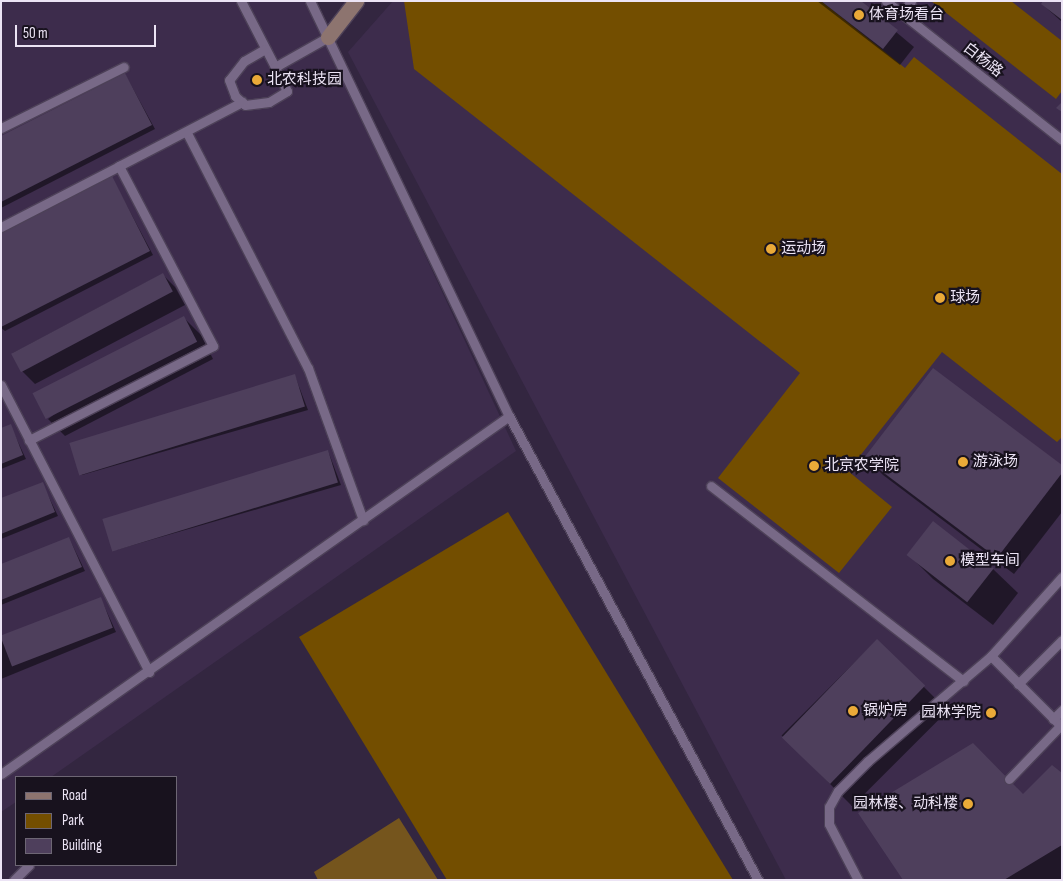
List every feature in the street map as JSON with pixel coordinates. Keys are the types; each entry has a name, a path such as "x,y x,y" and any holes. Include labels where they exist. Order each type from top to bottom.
{"street":[{"path":"328,37 356,1"}],"lane":[{"path":"241,1 287,92 269,102 245,105 235,96 229,80 244,62 265,49"},
{"path":"310,1 509,416 758,880"},
{"name":"白杨路","path":"886,1 1062,140"},
{"path":"901,13 911,1"},
{"path":"275,67 328,37"},
{"path":"1,128 124,67"},
{"path":"1,226 187,133 242,102"},
{"path":"187,133 308,368 363,520"},
{"path":"30,440 213,346 119,166"},
{"path":"1,385 149,672"},
{"path":"1,774 149,672 509,416"},
{"path":"711,486 963,680"},
{"path":"858,880 829,824 829,808 838,791 868,761 991,656 1062,577"},
{"path":"1018,684 1062,640"},
{"path":"991,656 1061,727 1009,779"},
{"path":"1053,719 1062,710"},
{"path":"14,880 28,866"}],"shaded area":[{"path":"1,1 307,1 516,451 52,776 15,776 15,803 1,812"},
{"name":"北京农学院","path":"393,1 1062,1 1062,880 786,880 348,52"},
{"path":"399,818 438,880 318,880 314,872"}],"green space":[{"name":"运动场","path":"404,1 821,1 905,68 914,57 1062,174 1062,437 1057,442 942,352 848,471 892,507 839,573 718,478 800,373 414,69"},
{"path":"931,1 1011,1 1062,41 1062,91 1056,99"},
{"path":"508,512 733,880 447,880 299,637"}],"building":[{"name":"体育场看台","path":"821,1 861,1 898,30 883,49"},
{"path":"1043,1 1062,1 1062,20 1041,4"},
{"path":"125,73 152,125 1,202 1,136"},
{"path":"1062,102 1062,112 1056,108"},
{"path":"112,176 150,251 1,327 1,233"},
{"path":"163,273 173,292 21,372 11,354"},
{"path":"184,316 197,342 46,419 33,393"},
{"name":"游泳场","path":"933,368 1062,465 1062,473 997,558 864,458"},
{"path":"295,374 305,407 79,476 69,443"},
{"path":"11,424 23,455 1,464 1,428"},
{"path":"328,450 338,483 112,552 102,519"},
{"path":"43,482 55,512 1,534 1,498"},
{"name":"模型车间","path":"933,521 994,568 967,602 907,555"},
{"path":"69,537 82,567 1,600 1,564"},
{"path":"101,597 113,628 12,667 1,635"},
{"name":"锅炉房","path":"877,639 925,686 830,784 782,738"},
{"name":"园林楼、动科楼","path":"973,743 1023,794 1052,765 1062,773 1062,845 1004,880 903,880 858,813"}],"place":[{"name":"体育场看台","path":"859,15"},
{"name":"北农科技园","path":"257,80"},
{"name":"运动场","path":"771,249"},
{"name":"球场","path":"940,298"},
{"name":"游泳场","path":"963,462"},
{"name":"北京农学院","path":"814,466"},
{"name":"模型车间","path":"950,561"},
{"name":"锅炉房","path":"853,711"},
{"name":"园林学院","path":"991,713"},
{"name":"园林楼、动科楼","path":"968,804"}]}
